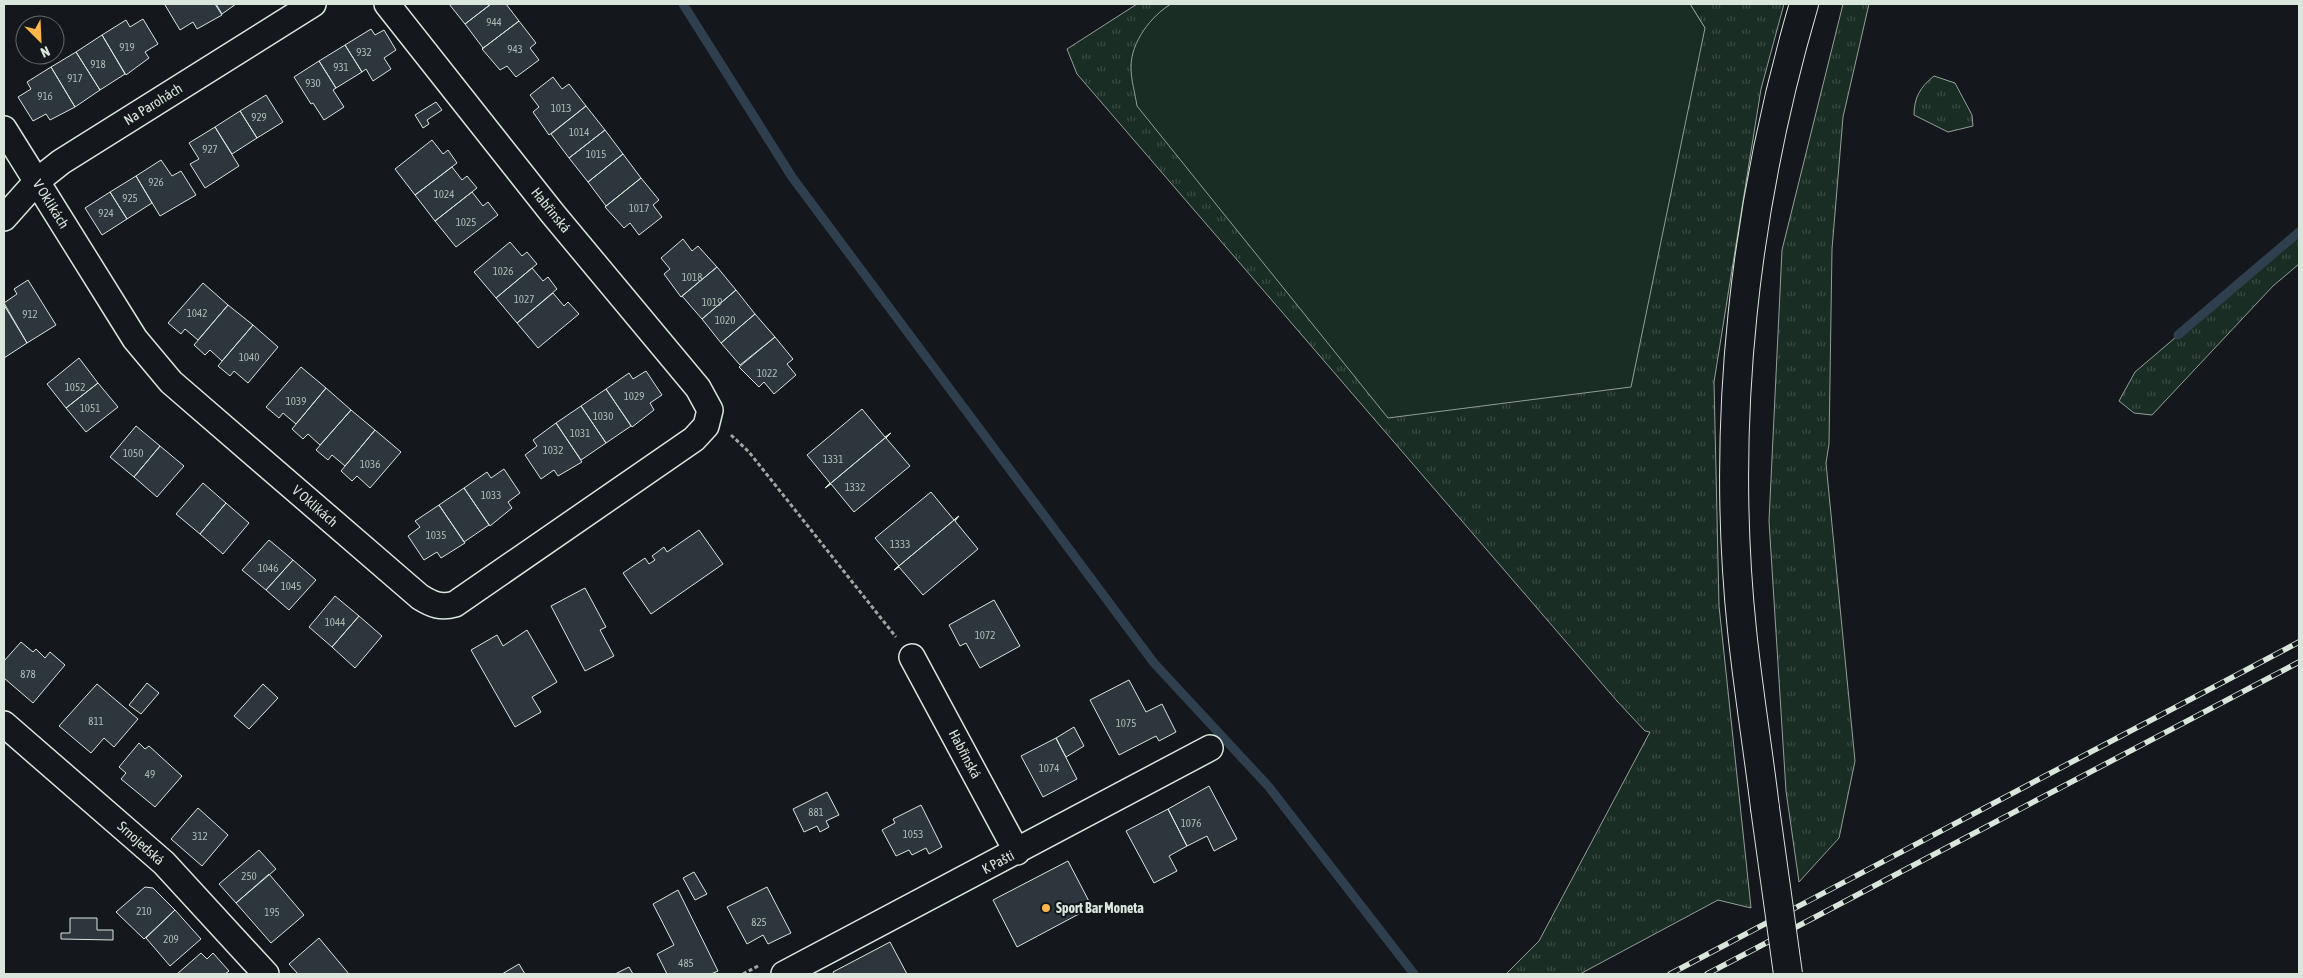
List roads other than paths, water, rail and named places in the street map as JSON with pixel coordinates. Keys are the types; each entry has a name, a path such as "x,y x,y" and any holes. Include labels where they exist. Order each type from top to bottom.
{"street":[{"name":"Na Parohách","path":"4,218 36,181 61,162 313,4"},
{"name":"Habřinská","path":"387,4 553,214 704,396 710,410 710,418"},
{"path":"1788,974 1742,629 1736,516 1736,426 1741,342 1750,247 1766,153 1804,4"},
{"name":"V Oklikách","path":"4,130 135,339 153,363 186,395 420,597 431,604 444,607 467,596 694,439 706,426 710,418"},
{"name":"Habřinská","path":"912,657 1018,852"},
{"name":"Srnojedská","path":"4,724 164,863 266,974"},
{"name":"K Pašti","path":"784,974 1018,852 1210,748"}],"waterway":[{"path":"683,4 792,177 1154,663 1269,787 1414,974"},
{"path":"2178,335 2299,232"}],"railway":[{"path":"1670,974 2299,642"},
{"path":"1707,974 2299,662"}],"place":[{"name":"Sport Bar Moneta","path":"1046,908"}]}
